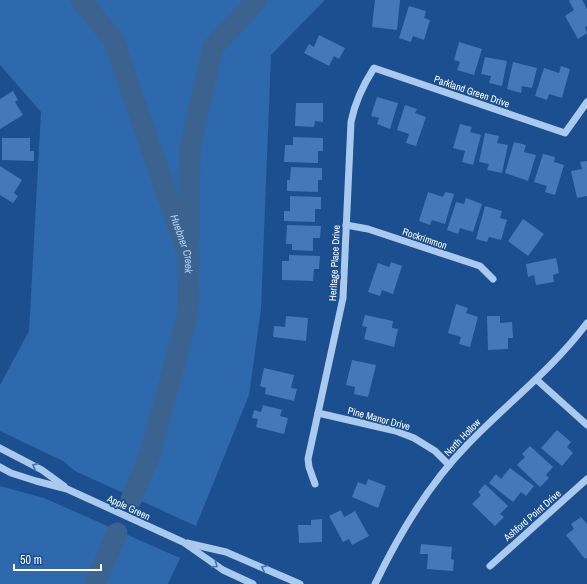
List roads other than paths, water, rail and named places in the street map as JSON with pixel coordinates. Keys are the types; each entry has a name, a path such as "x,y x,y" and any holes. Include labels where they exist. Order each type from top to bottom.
{"street":[{"name":"Parkland Green Drive","path":"374,68 564,132 587,102"},
{"name":"Heritage Place Drive","path":"315,484 308,467 308,459 343,298 351,122 357,100 364,84 374,68"},
{"name":"Rockrimmon","path":"346,225 368,229 480,266 493,279"},
{"name":"North Hollow","path":"375,584 391,550 410,519 449,465 468,444 537,380 587,323"},
{"path":"537,380 587,425"},
{"name":"Pine Manor Drive","path":"318,413 396,431 414,438 435,451 449,465"},
{"name":"Apple Green","path":"0,448 42,470 67,489"},
{"name":"Apple Green","path":"0,467 11,473 67,489 183,542 223,570 253,584"},
{"name":"Ashford Point Drive","path":"490,566 587,479"},
{"name":"Apple Green","path":"183,542 226,552 300,584"}],"waterway":[{"name":"Huebner Creek","path":"81,0 114,41 189,258 188,314 150,454 131,500"},
{"path":"189,243 190,148 213,47 257,0"},
{"name":"Huebner Creek","path":"95,584 117,533"}]}
